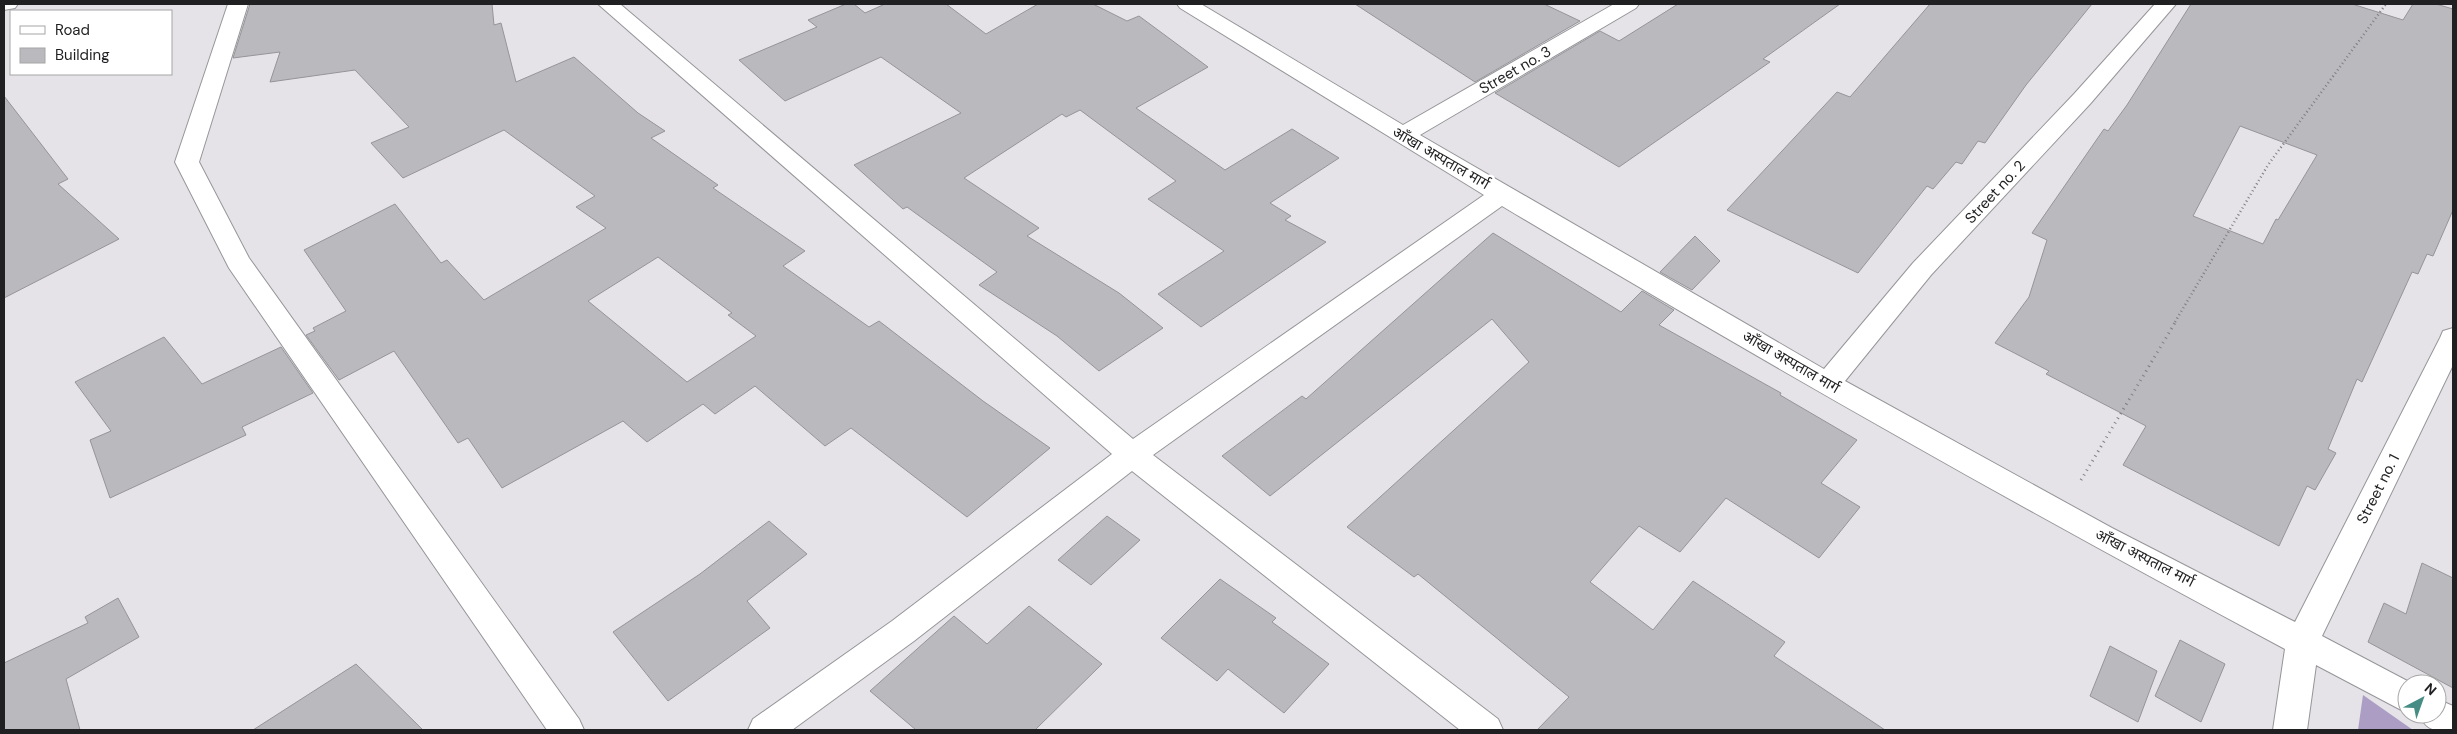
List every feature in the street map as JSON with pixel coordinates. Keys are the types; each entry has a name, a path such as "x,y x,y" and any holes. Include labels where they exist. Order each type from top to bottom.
{"street":[{"path":"238,4 187,162 238,262 567,730"},
{"path":"608,4 1132,455 1486,730"},
{"name":"आँखा अस्पताल मार्ग","path":"1187,4 1402,136 1828,383 2060,515 2302,640 2397,692"},
{"name":"Street no. 3","path":"1402,136 1629,4"},
{"name":"Street no. 2","path":"1828,383 1922,269 2082,99 2166,4"},
{"path":"764,730 903,631 1132,455 1502,194"},
{"name":"Street no. 1","path":"2290,730 2302,640 2453,338"}],"path":[{"path":"2060,515 2268,165 2386,4"}],"shaded area":[{"path":"2363,695 2397,719 2397,724 2404,724 2413,730 2358,730"}],"building":[{"path":"250,4 492,4 494,25 501,23 516,82 574,57 638,113 665,131 651,138 718,185 713,188 805,251 783,266 869,327 879,321 983,401 1050,448 967,517 851,428 825,446 755,386 715,414 703,404 647,442 623,421 502,488 468,438 458,443 394,351 339,380 306,335 315,331 313,328 346,311 304,250 395,204 441,263 447,260 484,300 606,228 576,207 595,196 504,130 403,178 371,143 409,127 355,70 270,82 280,52 233,58","holes":["658,257 732,313 728,315 756,336 687,382 588,301"]},
{"path":"846,4 854,4 865,13 885,4 946,4 986,34 1038,4 1093,4 1127,21 1139,16 1208,67 1136,108 1225,170 1292,129 1339,158 1270,203 1291,216 1285,220 1326,242 1201,327 1158,294 1224,251 1148,199 1176,181 1080,110 1066,117 1062,114 964,178 1039,228 1027,236 1119,293 1163,328 1099,371 1057,336 979,285 997,272 907,207 903,209 854,165 961,113 881,57 785,101 739,60 817,27 808,20"},
{"path":"1355,4 1544,4 1580,21 1475,82"},
{"path":"1678,4 1840,4 1763,59 1770,62 1619,167 1495,93 1600,31 1619,41"},
{"path":"1930,4 2092,4 2026,85 1985,143 1978,141 1962,164 1956,162 1933,189 1927,186 1858,273 1727,210 1837,92 1850,97"},
{"path":"2191,4 2352,4 2403,20 2413,4 2436,4 2453,9 2453,210 2433,256 2427,254 2418,274 2412,272 2362,382 2357,379 2328,449 2336,453 2315,490 2307,486 2279,546 2123,465 2146,426 2046,374 2049,371 1995,343 2029,297 2047,240 2032,233 2104,129 2108,131 2127,105","holes":["2240,126 2317,155 2278,220 2276,219 2263,244 2193,216"]},
{"path":"4,96 68,179 58,184 119,239 4,298"},
{"path":"1493,233 1621,312 1642,291 1674,310 1659,325 1781,393 1780,395 1857,440 1821,483 1860,507 1819,558 1726,498 1680,552 1639,526 1590,582 1653,630 1693,581 1785,642 1774,656 1885,730 1537,730 1569,697 1418,574 1414,577 1347,527 1529,362 1492,319 1270,496 1222,456 1302,396 1306,399"},
{"path":"1695,236 1720,261 1692,290 1660,272"},
{"path":"164,337 202,384 281,347 313,393 242,427 246,435 110,498 90,440 111,431 75,382"},
{"path":"1107,516 1140,540 1091,585 1058,560"},
{"path":"769,521 807,554 747,601 770,628 668,701 613,632 700,574"},
{"path":"2422,563 2453,578 2453,688 2447,685 2447,674 2427,674 2368,642 2384,603 2406,614"},
{"path":"1220,579 1276,618 1272,622 1329,664 1284,713 1228,669 1217,681 1161,638"},
{"path":"118,598 139,637 66,679 80,730 4,730 4,663 88,623 85,617"},
{"path":"1029,606 1102,664 1035,730 916,730 870,691 954,616 987,644"},
{"path":"2180,640 2225,664 2201,722 2155,696"},
{"path":"2110,646 2157,671 2138,722 2090,696"},
{"path":"356,664 423,730 253,730"}]}
